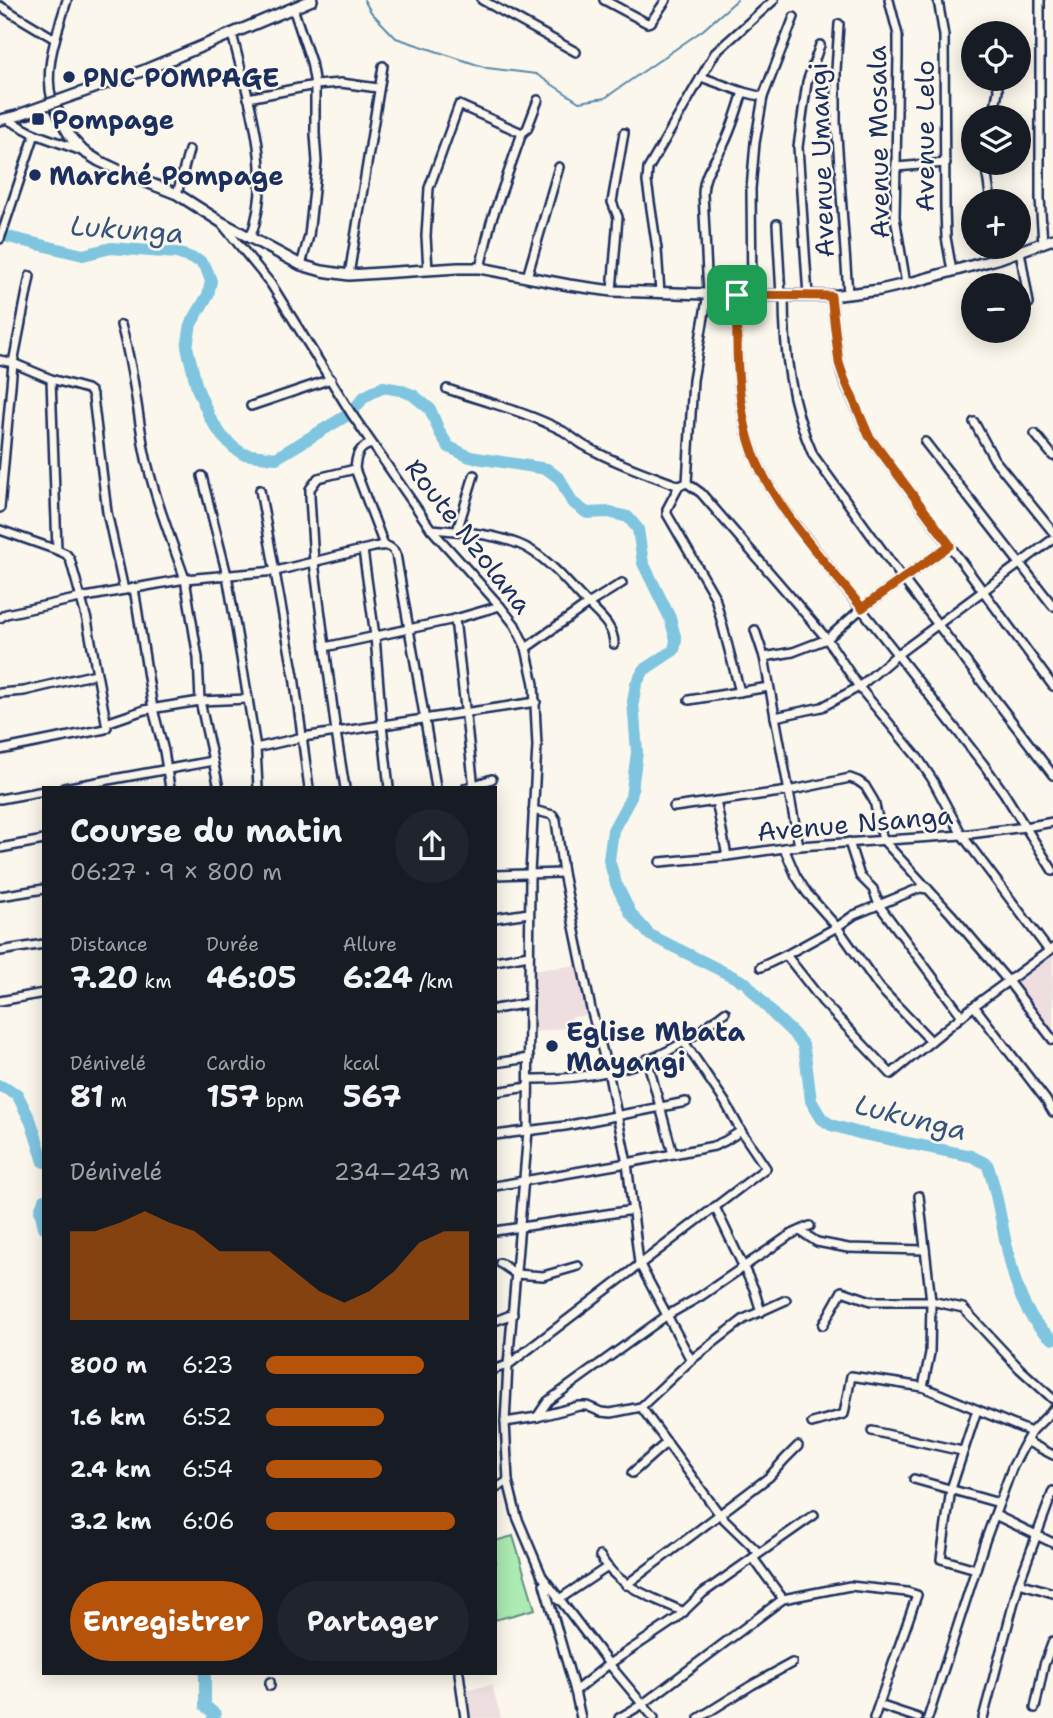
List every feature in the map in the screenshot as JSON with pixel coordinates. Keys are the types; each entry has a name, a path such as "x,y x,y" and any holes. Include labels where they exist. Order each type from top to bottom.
{"street":[{"path":"66,0 55,39 49,86 54,103 72,139 83,151"},
{"path":"3,120 145,69 312,0"},
{"path":"482,0 576,52"},
{"path":"604,0 647,23 651,22 666,0"},
{"path":"660,292 647,174 715,53 774,0"},
{"name":"Avenue Mosala","path":"889,0 898,35 895,217 906,284"},
{"name":"Avenue Lelo","path":"938,0 944,36 946,237 952,271"},
{"path":"1031,247 1048,241 1040,198 1040,0"},
{"path":"0,6 55,39"},
{"path":"293,8 316,85 317,162 309,236 301,265"},
{"path":"752,295 751,189 755,143 763,97 794,17"},
{"name":"Avenue Umangi","path":"839,24 836,122 848,294"},
{"path":"232,33 259,150 261,194 250,239"},
{"path":"808,296 798,147 807,82 820,45"},
{"path":"349,275 383,66"},
{"path":"702,77 763,97"},
{"path":"248,98 341,83 379,88"},
{"path":"22,114 97,87"},
{"path":"740,692 715,597 667,514 667,509 683,484 693,380 708,294 704,181 723,145 743,92"},
{"path":"480,268 491,222 522,133 527,129 538,100"},
{"path":"428,270 426,236 429,188 459,105 522,133"},
{"path":"3,120 83,151 131,176 177,194 220,222 301,265 349,275 480,268 569,285 612,290 831,296 880,290 996,259"},
{"path":"612,290 618,217 612,202 625,133"},
{"path":"0,239 35,134"},
{"path":"177,194 189,150"},
{"path":"896,167 946,163"},
{"path":"527,277 559,167"},
{"name":"Route Nzolana","path":"220,222 271,284 342,399 431,529 500,606 526,648 534,684 537,746 529,913 528,1131 508,1365 505,1422 508,1481 517,1517 542,1576 558,1600 654,1718"},
{"path":"777,224 791,390 813,455 903,579 1053,775"},
{"path":"0,508 13,363 30,276"},
{"path":"737,295 738,360 743,415 754,456 774,495 984,765 1053,871"},
{"path":"831,296 839,363 869,436 1053,686"},
{"path":"121,326 128,350 154,492 185,579 198,658 200,701 219,786"},
{"path":"0,360 51,379 87,388 91,392 107,512 124,590"},
{"path":"51,379 57,550"},
{"path":"251,406 331,379"},
{"path":"447,389 563,431 619,463 683,484 701,493 827,639 859,687 918,758 962,835 1051,949 974,1006 891,1074 823,1002 786,955"},
{"path":"974,422 994,459 1053,532"},
{"path":"1035,434 1053,456"},
{"path":"925,442 1053,607"},
{"path":"372,444 358,452 355,469 384,545"},
{"path":"345,786 314,562 310,489 318,478 355,469"},
{"path":"457,531 474,475"},
{"path":"202,476 227,575 256,748 258,786"},
{"path":"260,490 294,676 309,786"},
{"path":"431,529 499,538 530,549 562,576 610,627 614,644"},
{"path":"0,530 57,550 71,559 87,620 107,727 0,750"},
{"path":"775,717 822,707 859,687 898,654 1053,539"},
{"path":"0,618 6,614 80,598 185,579 276,571 384,545 393,549 396,554 436,786"},
{"path":"764,657 793,652 827,639 862,608 950,545"},
{"path":"363,550 375,636 389,786"},
{"path":"526,648 622,583"},
{"path":"134,588 153,709 170,786"},
{"path":"325,647 455,619 500,606"},
{"path":"455,619 466,712 471,786"},
{"path":"755,630 764,657 799,846"},
{"path":"0,693 24,691 96,674"},
{"path":"689,700 769,687"},
{"path":"106,723 135,712 200,701 248,699"},
{"path":"256,748 303,737 536,702"},
{"path":"75,786 213,761"},
{"path":"119,778 121,786"},
{"path":"674,807 850,778 858,781 865,786 874,801 883,840 951,914 1053,1040"},
{"path":"474,786 492,779"},
{"path":"0,799 42,791"},
{"path":"716,801 727,856"},
{"path":"533,810 553,815 556,820 563,873 591,1009 608,1072 627,1163 639,1263 691,1360"},
{"name":"Avenue Nsanga","path":"660,862 799,846 962,835 1053,822"},
{"path":"0,848 42,840"},
{"path":"849,842 860,876 873,889 879,905 962,1016"},
{"path":"784,848 796,876 820,910 880,988 931,1041"},
{"path":"497,875 563,873"},
{"path":"0,896 42,888"},
{"path":"761,967 836,928 854,915 920,888 928,889"},
{"path":"497,918 529,913"},
{"path":"0,951 42,944"},
{"path":"497,961 529,955"},
{"path":"0,1001 42,993"},
{"path":"497,1009 529,1003"},
{"path":"974,1006 1053,1112"},
{"path":"497,1091 529,1083 608,1072 648,1059 684,1042 725,1013"},
{"path":"497,1369 508,1365 766,1168 684,1042"},
{"path":"497,1063 529,1058"},
{"path":"648,1059 673,1154"},
{"path":"497,1135 618,1117 687,1102"},
{"path":"497,1186 714,1146 741,1131"},
{"path":"919,1196 931,1301 930,1353 923,1387"},
{"path":"715,1207 754,1289 761,1312"},
{"path":"497,1231 633,1210"},
{"path":"537,1416 548,1401 666,1316 701,1296 790,1235 810,1226"},
{"path":"800,1231 817,1242 848,1248 925,1250"},
{"path":"498,1264 517,1258"},
{"path":"498,1264 516,1274 543,1276 578,1266"},
{"path":"823,1325 842,1291 871,1301 931,1301 963,1308 1020,1369 1053,1399"},
{"path":"505,1422 579,1406 611,1413 641,1407 691,1360 744,1319 786,1300"},
{"path":"497,1320 513,1314"},
{"path":"811,1423 844,1414 850,1376 923,1387 1031,1432"},
{"path":"641,1407 720,1516 756,1556 783,1599"},
{"path":"976,1409 951,1489 941,1559 976,1570"},
{"path":"928,1718 1012,1468 1031,1432 1053,1410"},
{"path":"872,1431 962,1451"},
{"path":"1026,1441 1053,1455"},
{"path":"632,1473 667,1442"},
{"path":"626,1585 769,1477 798,1446"},
{"path":"914,1479 999,1503"},
{"path":"497,1488 508,1481"},
{"path":"983,1718 1019,1583 1053,1491"},
{"path":"575,1691 684,1612 703,1593 814,1515"},
{"path":"995,1515 1053,1543"},
{"path":"600,1556 606,1568 626,1585 684,1612"},
{"path":"558,1600 606,1568"},
{"path":"542,1576 581,1718"},
{"path":"1019,1583 1053,1593"},
{"path":"619,1718 643,1704 783,1599 850,1586 917,1595 874,1718"},
{"path":"1035,1708 1044,1665 1053,1641"},
{"path":"699,1718 792,1663"},
{"path":"459,1675 465,1718"},
{"path":"879,1705 918,1718"}],"shaded area":[{"path":"1053,952 1053,1036 1014,984"},
{"path":"582,965 589,1015 571,1017 572,1027 535,1032 533,970"},
{"path":"492,1685 501,1718 468,1718 463,1690"}],"green space":[{"path":"513,1536 535,1609 497,1619 497,1540"}],"waterway":[{"path":"364,0 371,12 396,38 487,68 536,74 579,102 605,98 703,30 737,0"},
{"name":"Lukunga","path":"0,235 83,255 111,248 177,253 200,261 211,281 208,295 191,324 187,347 197,388 210,418 222,436 243,454 276,458 351,413 364,397 383,387 413,395 430,409 449,447 470,457 547,469 560,479 572,502 587,513 608,512 628,517 638,529 643,563 670,618 676,640 674,650 644,670 636,684 633,702 637,752 631,797 613,830 609,860 616,884 631,914 650,935 746,983 793,1033 803,1045 811,1101 822,1119 831,1125 859,1133 971,1156 987,1164 1016,1283 1037,1324 1053,1339"},
{"path":"0,1086 17,1094 31,1122 42,1156"},
{"path":"42,1205 42,1218"},
{"path":"205,1675 205,1706 215,1714 213,1718"}],"place":[{"name":"PNC POMPAGE","path":"69,77"},
{"name":"Pompage","path":"38,119"},
{"name":"Marché Pompage","path":"35,175"},
{"name":"Eglise Mbata Mayangi","path":"552,1046"}],"route":[{"path":"737,295 831,296 839,363 869,436 950,545 862,608 790,518 774,495 754,456 743,415 738,360 737,295"}]}
